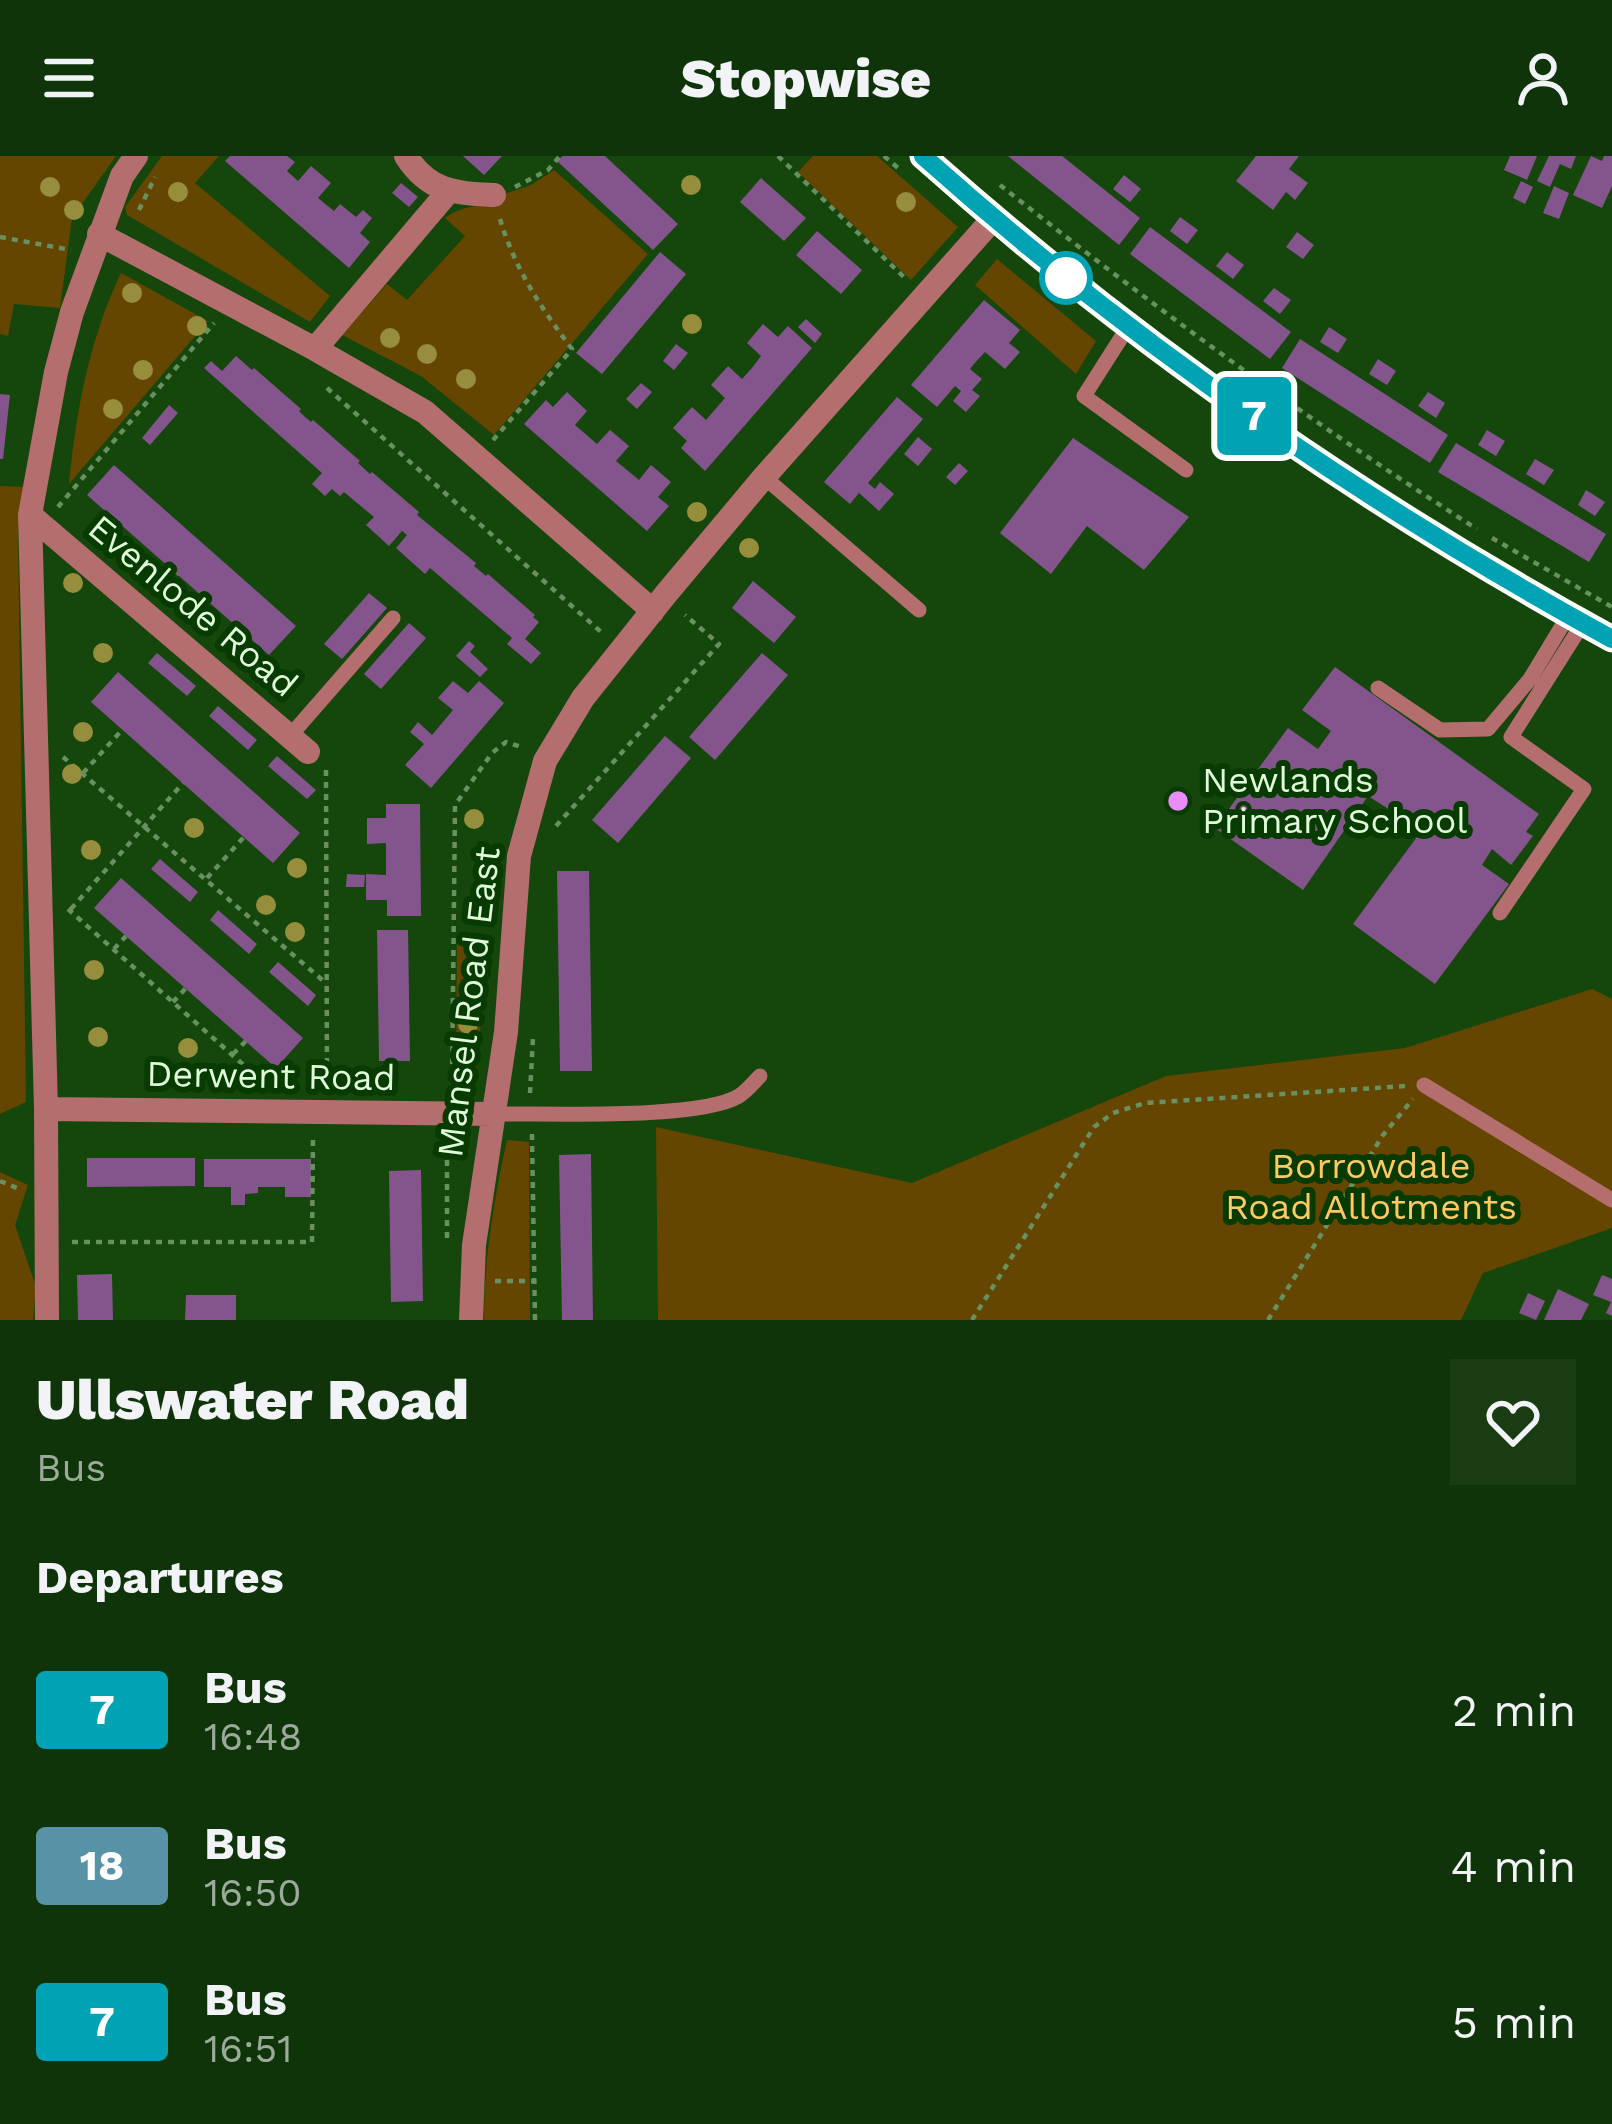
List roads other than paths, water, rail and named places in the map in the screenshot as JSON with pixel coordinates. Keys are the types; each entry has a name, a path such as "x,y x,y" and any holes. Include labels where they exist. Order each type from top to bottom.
{"street":[{"name":"Evenlode Road","path":"46,1320 46,1109 30,514 56,371 104,245 122,176 136,156"},
{"path":"406,156 416,172 448,192 494,195"},
{"path":"923,156 1128,327 1334,472 1612,640"},
{"path":"314,349 448,192"},
{"name":"Mansel Road East","path":"471,1320 474,1245 506,1032 518,856 545,761 584,698 653,611 764,477 993,219"},
{"path":"104,245 314,349 425,412 653,611"},
{"name":"Evenlode Road","path":"30,514 299,744"},
{"name":"Derwent Road","path":"46,1109 494,1114"}],"lane":[{"path":"1128,327 1084,397 1186,470"},
{"path":"764,477 919,610"},
{"path":"299,744 392,618"},
{"path":"1378,688 1440,730 1489,729 1575,620"},
{"path":"1500,913 1584,789 1510,737 1575,620"},
{"path":"494,1114 708,1107 740,1096 760,1076"},
{"path":"1424,1085 1612,1200"}],"place":[{"name":"Newlands Primary School","path":"1178,801"}],"park label":[{"name":"Borrowdale Road Allotments","path":"1371,1186"}]}
